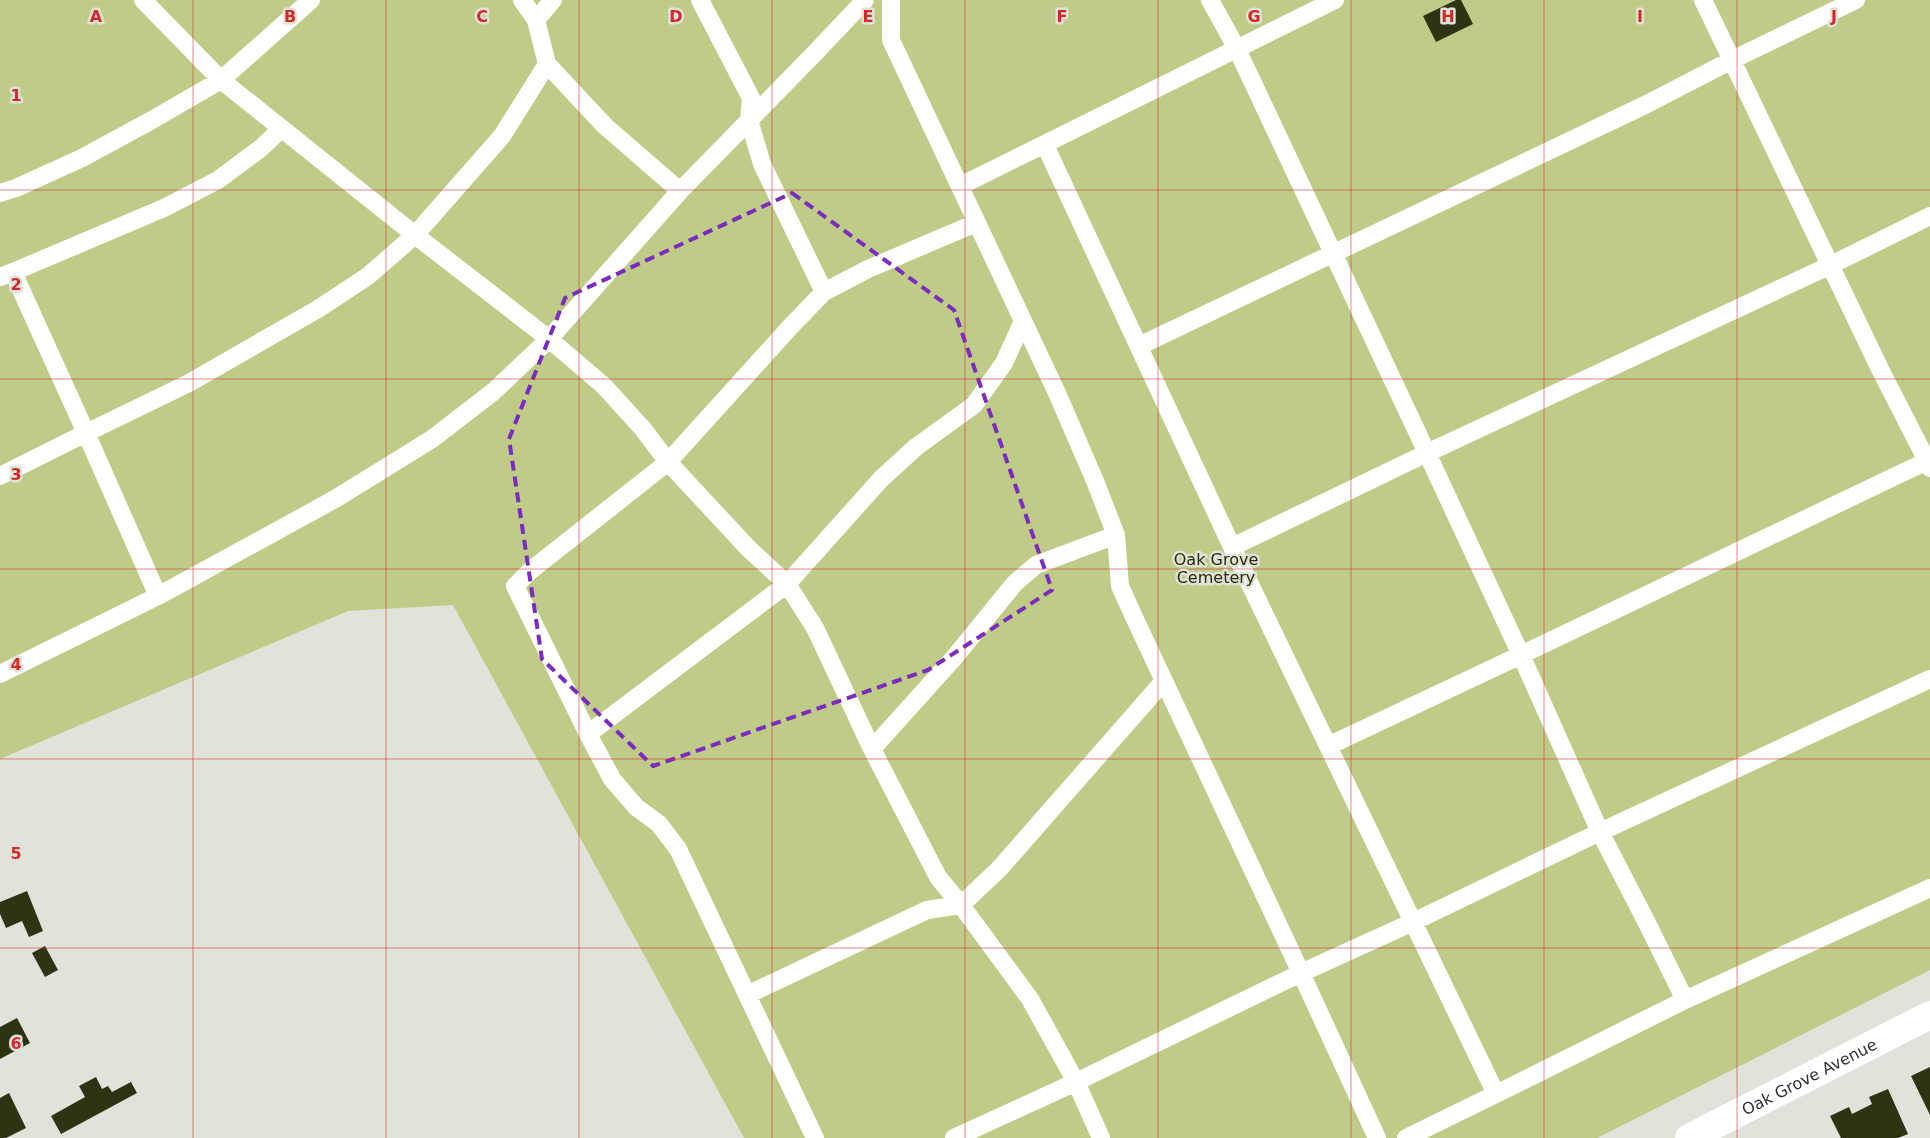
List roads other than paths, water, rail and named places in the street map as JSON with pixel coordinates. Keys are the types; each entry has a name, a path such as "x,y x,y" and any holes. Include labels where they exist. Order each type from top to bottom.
{"street":[{"name":"Oak Grove Avenue","path":"1689,1138 1930,1015"}],"lane":[{"path":"143,0 221,80 549,339 604,386 643,429 668,462 749,549 787,584 815,628 872,749 938,877 1030,998 1076,1082 1102,1138"},
{"path":"0,193 16,188 82,158 221,80 311,0"},
{"path":"522,0 536,20 547,64 605,126 680,191"},
{"path":"536,20 553,0"},
{"path":"700,0 751,98 749,120 762,164 824,292"},
{"path":"0,674 158,596 335,499 432,439 493,392 549,339 680,191 865,0"},
{"path":"891,0 891,40 1023,321 1095,481 1116,535 1120,586 1163,682 1377,1138"},
{"path":"1210,0 1237,49 1332,255 1427,453 1521,655 1600,832 1685,1000"},
{"path":"960,186 1335,0"},
{"path":"1328,746 1929,463 1880,369 1703,0"},
{"path":"1139,346 1636,109 1856,0"},
{"path":"0,476 190,383 318,310 368,276 415,235 502,136 547,64"},
{"path":"158,596 86,433 6,275 164,208 203,188 218,180 254,153 281,129"},
{"path":"1045,145 1232,547 1496,1094"},
{"path":"1232,547 1427,453 1831,265 1930,216"},
{"path":"815,1138 678,849 659,824 636,807 612,779 515,586 668,462 824,292 868,269 976,222"},
{"path":"588,734 787,584 881,479 916,447 974,405 1004,363 1023,321"},
{"path":"872,749 953,660 1015,583 1036,565 1116,535"},
{"path":"954,1138 1076,1082 1205,1018 1413,922 1600,832 1930,679"},
{"path":"747,995 927,910 961,905 1000,868 1163,682"},
{"path":"1406,1138 1685,1000 1930,888"}],"park label":[{"name":"Oak Grove Cemetery","path":"1216,568"}]}
